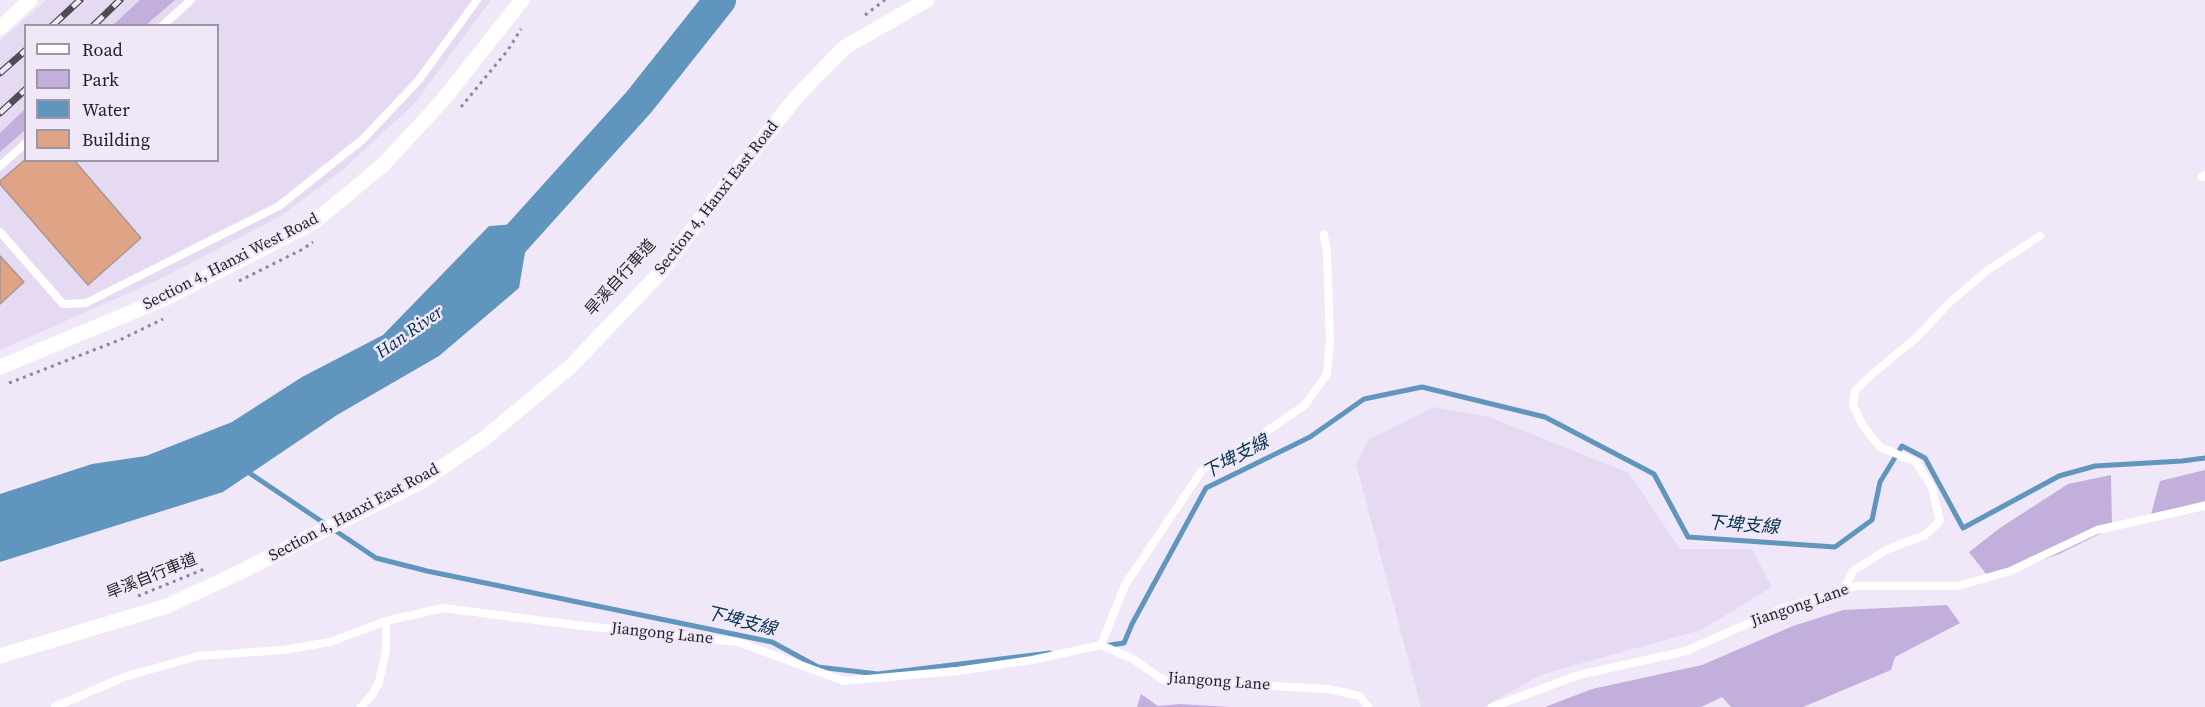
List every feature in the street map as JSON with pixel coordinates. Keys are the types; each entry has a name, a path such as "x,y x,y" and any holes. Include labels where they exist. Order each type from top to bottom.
{"street":[{"path":"0,28 30,0"},
{"name":"Section 4, Hanxi West Road","path":"0,367 168,297 314,222 383,165 443,100 522,0"},
{"name":"Section 4, Hanxi East Road","path":"0,656 167,606 422,481 485,438 570,367 659,274 711,203 798,95 845,47 927,0"}],"lane":[{"path":"164,24 191,0"},
{"path":"0,232 63,303 86,303 279,206 362,140 418,81 477,0"},
{"path":"0,165 24,145"},
{"path":"1101,645 1125,585 1203,469 1254,440 1305,405 1326,374 1330,340 1327,253 1324,235"},
{"path":"1843,591 1853,571 1886,550 1925,535 1940,521 1932,488 1916,462 1880,447 1863,426 1853,405 1855,391 1916,338 1949,303 1988,270 2040,236"},
{"name":"Jiangong Lane","path":"1492,707 1579,675 1686,651 1783,609 1857,586 1958,586 2010,571 2097,530 2205,506"},
{"name":"Jiangong Lane","path":"55,707 123,677 198,656 283,650 330,642 386,621 443,608 583,626 738,642 844,681 957,671 1032,660 1101,645 1133,659 1163,680 1328,689 1360,696 1368,707"},
{"path":"361,707 380,682 386,650 386,621"}],"path":[{"path":"861,18 885,0"},
{"name":"旱溪自行車道","path":"138,596 209,567"}],"shaded area":[{"path":"46,0 491,0 415,103 346,167 281,216 156,281 0,350 0,41"},
{"path":"1434,407 1489,417 1629,473 1680,549 1752,549 1772,587 1701,630 1543,674 1483,707 1421,707 1356,464 1369,439"}],"green space":[{"path":"140,0 175,0 147,24 114,24"},
{"path":"24,110 24,131 0,152 0,133"},
{"path":"2205,470 2205,501 2151,514 2160,481"},
{"path":"2111,475 2112,528 2059,554 1990,579 1969,552 2000,528 2068,484"},
{"path":"1947,605 1960,623 1895,657 1891,670 1803,707 1731,707 1722,697 1701,707 1545,707 1592,689 1702,665 1793,626 1843,610"},
{"path":"1141,694 1158,706 1179,704 1231,707 1137,707"}],"water":[{"path":"530,223 519,288 439,356 337,415 223,492 0,562 0,494 92,464 146,456 232,422 302,377 383,335 489,226"}],"building":[{"path":"24,161 76,162 141,238 88,285 0,184 0,181"},
{"path":"0,256 24,282 0,304"}],"waterway":[{"name":"Han River","path":"502,254 639,102 720,0"},
{"name":"下埤支線","path":"1104,646 1124,643 1132,624 1206,488 1310,437 1364,399 1422,387 1545,417 1654,474 1688,537 1835,547 1872,520 1880,482 1902,446 1925,458 1963,528 2059,476 2095,466 2205,458"},
{"name":"下埤支線","path":"245,470 376,558 427,571 772,642 818,667 878,674 1050,653"}],"railway":[{"path":"54,24 80,0"},
{"path":"95,24 120,0"},
{"path":"0,73 24,52"},
{"path":"0,113 24,91"}]}
